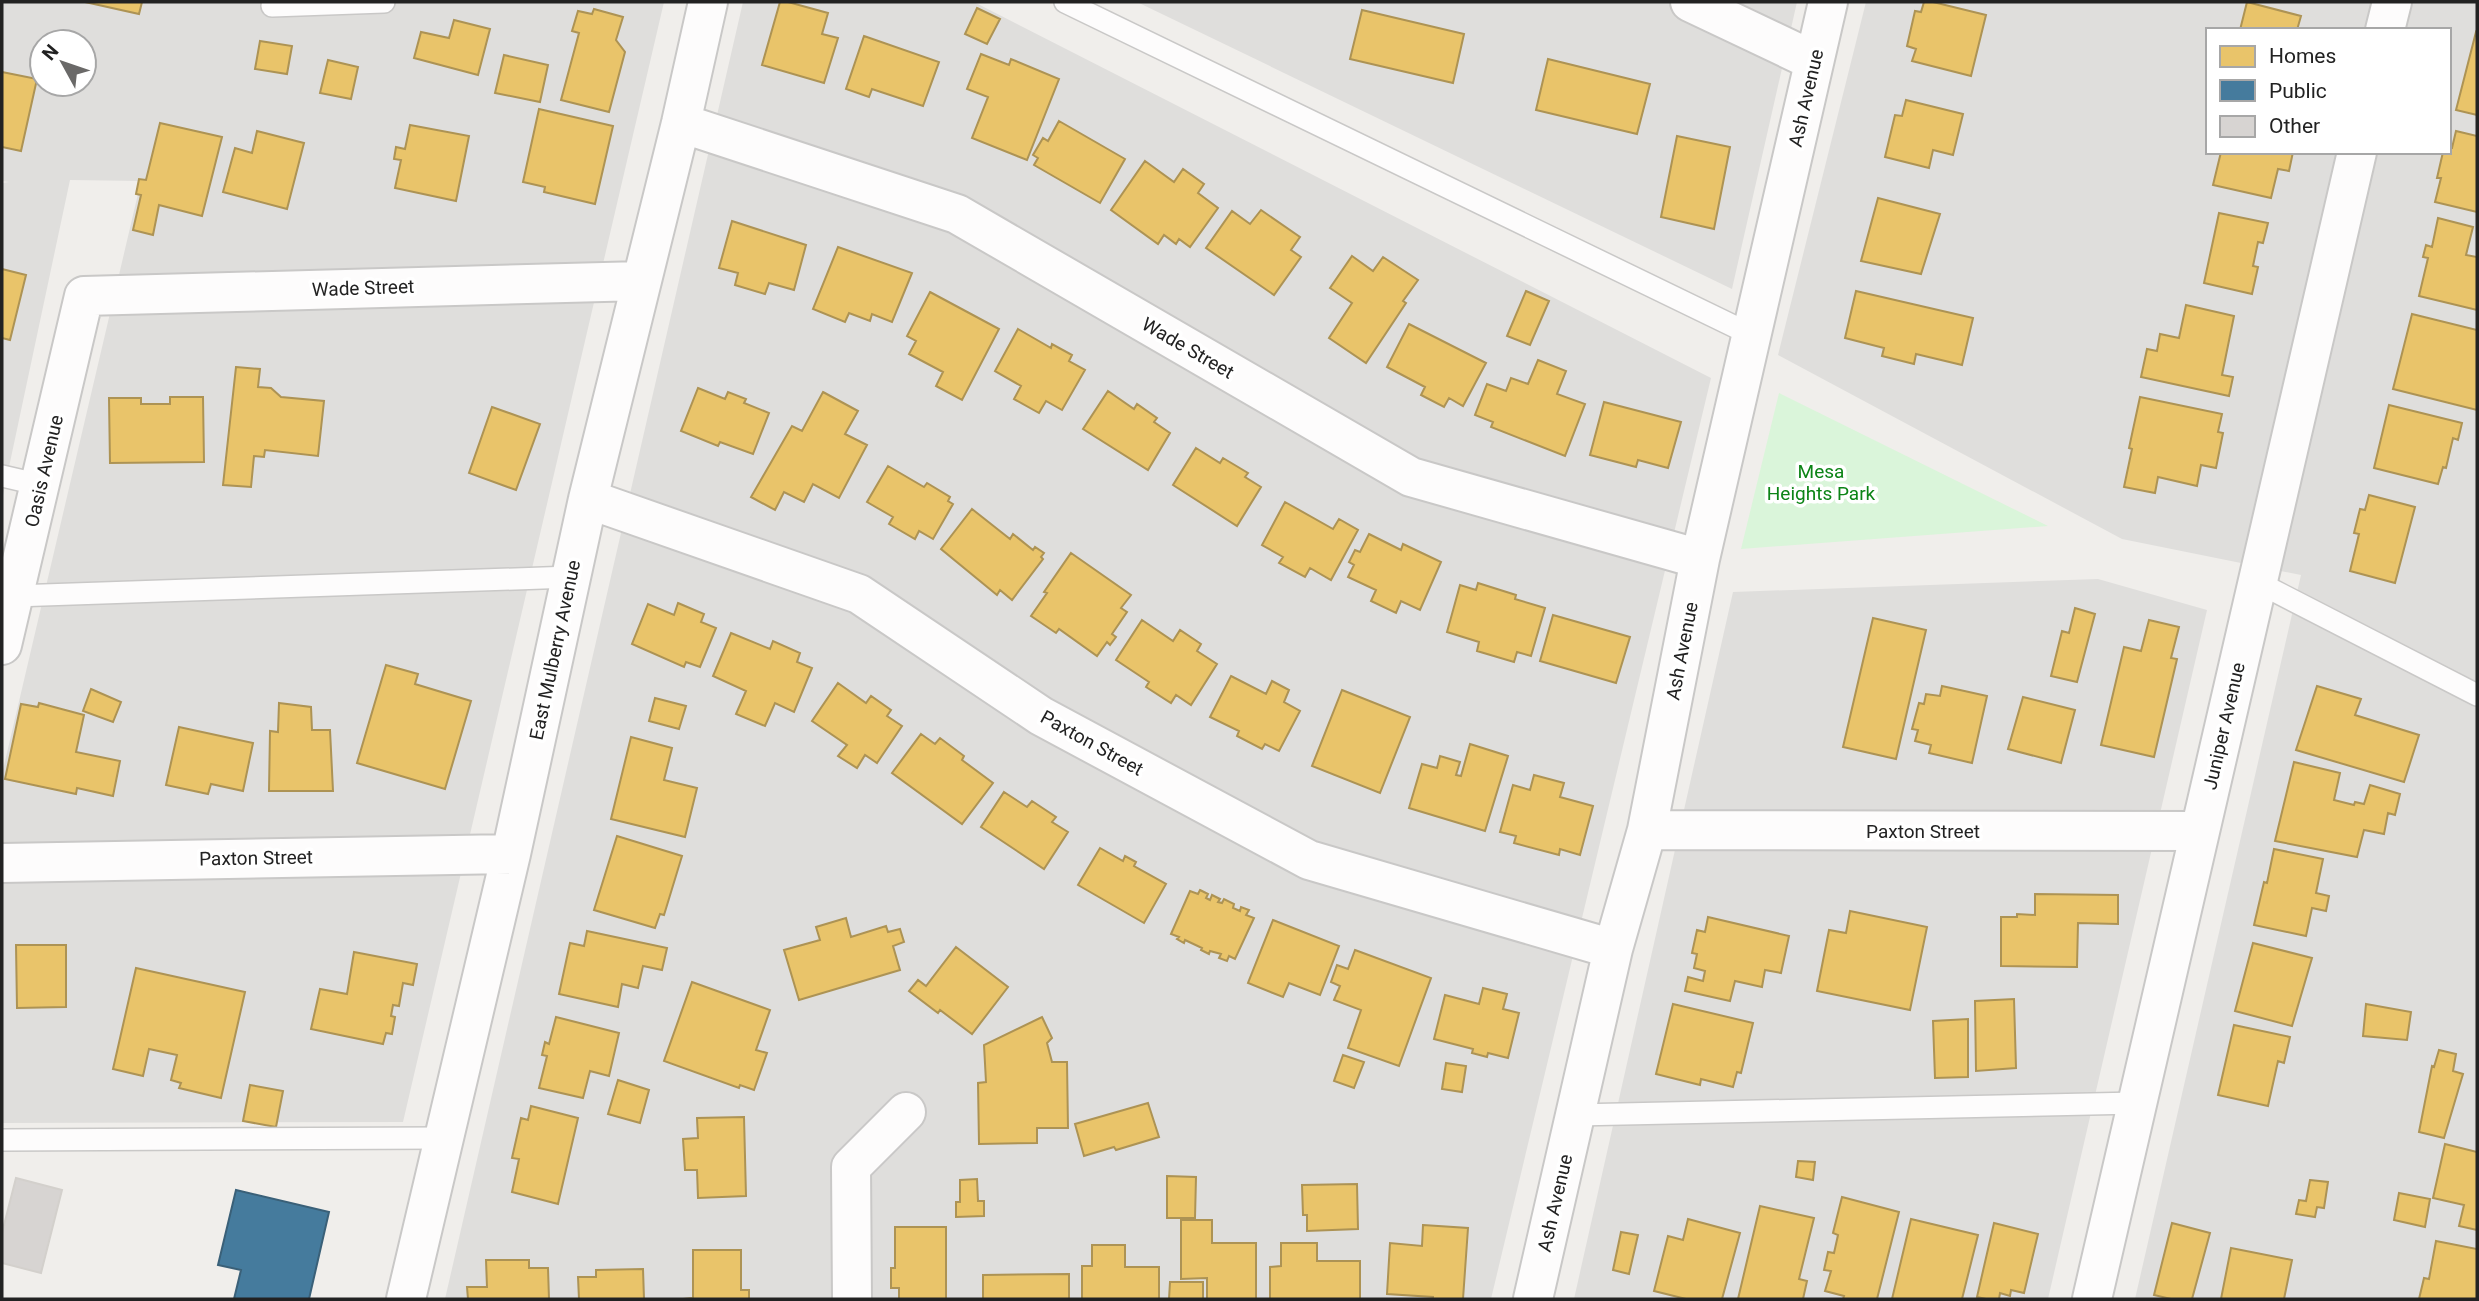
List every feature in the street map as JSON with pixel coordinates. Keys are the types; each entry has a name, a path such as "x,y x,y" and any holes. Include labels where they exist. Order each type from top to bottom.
{"street":[{"name":"East Mulberry Avenue","path":"406,1299 511,854 588,499 681,123 708,2"},
{"path":"1690,2 1814,61"},
{"name":"Ash Avenue","path":"1533,1299 1613,949 1647,830 1700,559 1828,2"},
{"path":"2386,28 2392,2"},
{"name":"Wade Street","path":"681,123 957,214 1411,477 1700,559"},
{"name":"Juniper Avenue","path":"2092,1299 2357,154"},
{"name":"Wade Street","path":"85,296 642,281"},
{"name":"Oasis Avenue","path":"2,645 85,296"},
{"name":"Paxton Street","path":"588,499 859,594 1041,716 1309,860 1613,949"},
{"name":"Paxton Street","path":"1647,830 2200,831"},
{"name":"Paxton Street","path":"2,863 511,854"},
{"path":"852,1299 851,1167 906,1112"}],"lane":[{"path":"272,6 384,2"},
{"path":"1065,2 1752,335"},
{"path":"2,476 41,485"},
{"path":"14,596 571,577"},
{"path":"2257,582 2477,695"},
{"path":"1575,1115 2137,1103"},
{"path":"2,1140 444,1138"}],"shaded area":[{"path":"2,2 664,2 403,1122 2,1123 2,774 141,181 70,180 2,500 2,183 9,182 2,181"},
{"path":"743,2 974,2 1711,378 1491,1299 445,1299"},
{"path":"1137,2 1797,2 1732,289"},
{"path":"1866,2 2477,2 2477,1299 2135,1299 2301,575 2122,539 1778,355"},
{"path":"2098,579 2207,610 2048,1299 1574,1299 1733,592"}],"green space":[{"name":"Mesa Heights Park","path":"1779,393 2048,526 1741,549"}],"building: Homes":[{"path":"85,2 142,2 139,14"},
{"path":"780,2 828,13 822,34 838,38 824,83 762,65"},
{"path":"1924,2 1986,15 1971,76 1912,61 1916,49 1907,46 1915,11 1921,12"},
{"path":"2247,2 2301,16 2298,28 2240,28"},
{"path":"977,8 1000,19 987,44 965,34"},
{"path":"594,9 623,17 616,40 625,52 609,112 561,100 579,33 572,31 578,11 592,14"},
{"path":"1362,10 1464,34 1453,83 1350,59"},
{"path":"454,20 490,29 478,75 414,58 421,32 449,38"},
{"path":"2477,33 2477,115 2456,110"},
{"path":"864,36 939,62 923,106 872,89 869,97 846,89"},
{"path":"260,41 292,46 287,74 255,69"},
{"path":"981,54 1009,65 1011,59 1059,79 1027,160 972,138 988,97 967,89"},
{"path":"504,55 548,65 540,102 495,93"},
{"path":"1548,59 1650,84 1637,134 1536,110"},
{"path":"328,60 358,67 351,99 320,93"},
{"path":"2,72 28,77 28,98 33,98 21,151 2,147"},
{"path":"1906,100 1963,114 1953,155 1933,150 1929,168 1885,157 1895,115 1902,116"},
{"path":"539,109 613,126 595,204 544,192 545,187 523,182"},
{"path":"1059,121 1125,159 1100,203 1034,165 1038,158 1033,155 1043,138 1048,141"},
{"path":"160,123 222,137 202,216 159,205 153,235 133,230 141,195 136,194 139,179 146,180"},
{"path":"410,125 469,136 456,201 395,188 401,160 394,159 396,147 405,149"},
{"path":"257,131 304,143 287,209 223,192 235,148 252,153"},
{"path":"2456,131 2477,136 2477,212 2435,202 2441,178 2437,178 2443,154 2451,154"},
{"path":"1677,136 1730,147 1714,229 1661,217"},
{"path":"2221,154 2293,154 2289,171 2278,169 2271,198 2213,185"},
{"path":"1145,161 1174,182 1183,169 1204,184 1198,193 1218,208 1190,247 1179,239 1176,244 1164,235 1158,244 1111,210"},
{"path":"1878,198 1940,214 1921,274 1861,261"},
{"path":"1261,210 1300,237 1291,250 1301,257 1274,295 1206,248 1232,211 1250,224"},
{"path":"2219,213 2268,223 2263,243 2258,242 2253,266 2258,267 2252,294 2204,283"},
{"path":"2438,218 2473,227 2466,255 2477,257 2477,310 2419,296 2428,258 2423,257 2426,245 2432,247"},
{"path":"732,221 806,245 794,290 769,283 765,294 735,285 738,273 719,268"},
{"path":"838,247 912,273 892,322 872,314 870,321 849,313 845,322 813,309"},
{"path":"1352,256 1373,271 1383,257 1418,280 1366,363 1329,338 1352,303 1330,288"},
{"path":"2,269 26,275 10,340 2,338"},
{"path":"1526,291 1549,301 1530,345 1507,336"},
{"path":"1856,291 1973,318 1962,365 1916,354 1914,364 1882,356 1884,348 1845,338"},
{"path":"930,292 999,329 962,400 936,386 943,372 909,354 916,341 907,336"},
{"path":"2186,305 2234,316 2222,375 2233,377 2229,396 2141,377 2147,349 2157,351 2160,334 2179,338"},
{"path":"2412,314 2477,330 2477,410 2393,389"},
{"path":"1409,324 1486,363 1463,406 1449,398 1444,407 1421,395 1425,387 1387,367"},
{"path":"1018,329 1051,348 1052,344 1072,355 1069,361 1085,370 1062,410 1046,401 1039,413 1014,399 1021,386 995,371"},
{"path":"1538,360 1566,371 1557,394 1585,404 1565,456 1491,427 1493,422 1475,415 1487,384 1506,391 1511,378 1528,384"},
{"path":"236,367 260,369 258,387 271,388 281,397 324,401 318,456 265,450 264,457 254,456 251,487 223,485"},
{"path":"698,388 725,399 728,392 746,399 744,403 769,413 753,454 720,442 718,446 681,431"},
{"path":"1108,391 1134,409 1137,404 1157,418 1154,422 1170,433 1148,470 1083,429"},
{"path":"823,392 858,411 845,434 867,445 839,498 813,484 804,502 784,492 775,510 751,497 792,426 802,431"},
{"path":"170,397 203,397 204,462 110,463 109,398 141,398 141,404 170,404"},
{"path":"2140,397 2222,414 2218,432 2223,433 2216,468 2201,465 2197,486 2158,477 2155,493 2124,487"},
{"path":"1604,402 1681,422 1668,468 1638,460 1636,467 1590,455"},
{"path":"2389,405 2462,423 2458,440 2453,438 2446,468 2443,467 2438,484 2374,468"},
{"path":"492,407 540,424 516,490 469,473"},
{"path":"1196,448 1220,463 1223,458 1248,473 1245,477 1261,487 1237,526 1173,485"},
{"path":"888,466 924,487 927,483 950,497 948,501 953,504 933,539 919,531 915,539 889,524 893,517 867,502"},
{"path":"2369,495 2415,507 2395,583 2350,571 2359,534 2354,533 2360,509 2365,510"},
{"path":"1285,502 1333,529 1339,519 1358,530 1331,580 1310,568 1305,577 1279,563 1283,557 1262,545"},
{"path":"972,509 1010,539 1013,534 1033,550 1035,547 1044,553 1041,557 1043,559 1012,600 1000,590 997,595 941,549"},
{"path":"1369,534 1401,550 1403,544 1441,562 1420,610 1401,601 1396,613 1371,601 1376,590 1348,577 1354,565 1349,562 1355,550 1360,552"},
{"path":"1071,553 1131,595 1121,608 1127,612 1112,634 1116,637 1110,645 1107,642 1097,656 1059,629 1056,633 1031,616"},
{"path":"1478,583 1545,608 1531,656 1517,652 1514,662 1477,651 1479,642 1447,632 1460,585 1476,590"},
{"path":"678,603 704,614 701,622 716,628 700,667 686,662 684,667 632,644 648,604 674,615"},
{"path":"2075,608 2095,614 2077,682 2051,676 2062,631 2069,633"},
{"path":"1553,615 1630,637 1616,683 1540,661"},
{"path":"1873,618 1926,630 1896,759 1843,747"},
{"path":"1142,620 1173,641 1180,630 1201,644 1197,651 1217,664 1191,705 1176,695 1171,703 1146,687 1149,682 1116,660"},
{"path":"2149,620 2179,627 2171,658 2177,659 2154,757 2101,745 2124,647 2141,651"},
{"path":"731,633 770,649 773,641 800,653 797,662 812,668 794,712 775,703 765,726 736,714 746,691 713,676"},
{"path":"386,665 418,674 415,684 471,701 445,789 357,763"},
{"path":"1231,676 1266,694 1272,681 1289,690 1284,702 1300,711 1279,751 1265,744 1262,749 1237,736 1239,731 1210,717"},
{"path":"838,683 866,703 871,696 891,710 887,716 902,726 877,763 865,755 857,768 838,756 847,745 812,721"},
{"path":"1942,686 1987,696 1972,763 1929,753 1931,745 1915,741 1918,730 1912,729 1919,703 1924,704 1926,694 1940,696"},
{"path":"2317,686 2361,699 2355,715 2419,735 2404,782 2296,750"},
{"path":"91,689 121,702 113,722 83,711"},
{"path":"1342,690 1410,717 1380,793 1312,766"},
{"path":"2023,697 2075,710 2061,763 2008,749"},
{"path":"655,698 686,706 679,729 649,721"},
{"path":"39,703 84,715 76,752 120,761 113,796 77,788 76,794 5,779 21,704 38,707"},
{"path":"279,703 311,707 312,730 330,730 333,791 269,791 270,731 278,732"},
{"path":"179,727 253,743 243,791 211,784 208,794 166,785"},
{"path":"921,734 935,744 940,738 964,756 962,760 993,783 962,824 892,773"},
{"path":"631,737 672,748 664,780 697,788 685,837 611,819"},
{"path":"1470,744 1508,756 1485,831 1409,808 1422,764 1437,768 1440,756 1460,762 1456,775 1461,776"},
{"path":"2294,762 2340,773 2334,800 2354,805 2355,802 2364,804 2370,785 2400,794 2395,815 2388,813 2384,834 2364,830 2357,857 2275,841"},
{"path":"1534,775 1564,783 1560,797 1593,806 1580,855 1560,849 1559,855 1514,843 1516,836 1500,832 1513,785 1530,790"},
{"path":"1004,792 1027,807 1032,801 1056,817 1052,822 1068,832 1044,869 981,827"},
{"path":"617,836 682,856 664,915 660,914 655,928 594,910"},
{"path":"1100,848 1123,861 1125,856 1136,862 1134,866 1166,884 1144,923 1078,885"},
{"path":"2274,849 2323,859 2316,893 2329,896 2326,911 2312,908 2306,936 2254,925"},
{"path":"1200,890 1208,894 1206,898 1210,900 1212,895 1220,899 1218,902 1222,903 1224,899 1234,904 1233,908 1240,911 1241,907 1249,910 1246,915 1254,918 1235,959 1229,956 1227,961 1219,958 1221,954 1210,951 1209,954 1171,934 1190,891 1198,894"},
{"path":"2035,894 2118,895 2118,924 2078,923 2077,967 2001,966 2001,917 2035,915"},
{"path":"1850,911 1927,927 1910,1010 1817,991 1829,930 1846,933"},
{"path":"1708,917 1789,936 1781,973 1765,970 1762,987 1735,981 1730,1001 1685,991 1688,977 1703,981 1705,971 1694,968 1697,954 1692,953 1697,930 1705,932"},
{"path":"846,918 851,937 886,926 888,932 900,929 904,942 893,946 900,970 799,1000 784,950 820,940 816,927"},
{"path":"1273,920 1339,946 1320,995 1289,983 1283,997 1248,983"},
{"path":"587,931 667,948 662,970 643,966 638,988 622,984 618,1007 559,994 570,943 584,946"},
{"path":"2253,943 2312,958 2292,1026 2235,1011"},
{"path":"16,945 66,945 66,1007 17,1008"},
{"path":"956,947 1008,987 972,1034 909,991 918,980 926,986"},
{"path":"1355,950 1431,978 1399,1066 1348,1048 1361,1010 1334,1000 1340,986 1331,982 1337,965 1348,969"},
{"path":"354,952 417,964 413,985 403,983 399,1006 393,1005 391,1016 395,1017 392,1034 386,1033 383,1044 311,1029 320,989 347,994"},
{"path":"136,968 245,992 221,1098 179,1088 181,1083 171,1080 177,1055 149,1049 143,1076 113,1069"},
{"path":"692,982 770,1010 756,1050 767,1053 754,1090 740,1085 739,1088 664,1061"},
{"path":"1483,988 1507,994 1503,1009 1519,1013 1508,1058 1488,1053 1487,1057 1472,1053 1473,1049 1434,1039 1445,995 1479,1004"},
{"path":"2014,999 2016,1068 1976,1071 1975,1001"},
{"path":"1673,1004 1753,1023 1741,1073 1737,1072 1733,1087 1701,1079 1700,1085 1656,1074"},
{"path":"2366,1004 2411,1012 2407,1040 2363,1036"},
{"path":"556,1017 619,1033 609,1076 590,1071 583,1098 539,1088 547,1056 542,1055 545,1042 549,1044"},
{"path":"1042,1017 1052,1038 1047,1043 1052,1062 1067,1062 1068,1128 1037,1128 1037,1143 979,1144 978,1083 986,1082 984,1045"},
{"path":"1968,1019 1968,1077 1935,1078 1933,1021"},
{"path":"2234,1025 2290,1037 2284,1063 2278,1061 2268,1106 2218,1095"},
{"path":"2439,1050 2456,1054 2453,1071 2463,1074 2444,1138 2419,1132 2432,1066 2434,1067"},
{"path":"1343,1055 1364,1062 1354,1088 1334,1081"},
{"path":"1446,1063 1466,1066 1462,1092 1442,1089"},
{"path":"618,1080 649,1090 640,1123 608,1114"},
{"path":"250,1085 283,1091 276,1127 243,1121"},
{"path":"1148,1103 1159,1137 1084,1156 1075,1124"},
{"path":"531,1106 578,1118 558,1204 512,1192 519,1159 512,1158 521,1118 528,1120"},
{"path":"744,1117 746,1196 698,1198 697,1170 685,1170 683,1139 698,1138 697,1118"},
{"path":"2445,1144 2477,1152 2477,1230 2459,1226 2464,1205 2433,1198"},
{"path":"1798,1161 1815,1162 1813,1180 1796,1177"},
{"path":"1167,1176 1196,1177 1195,1218 1167,1218"},
{"path":"977,1179 978,1201 984,1201 984,1216 956,1217 956,1202 960,1202 960,1180"},
{"path":"2310,1180 2328,1182 2324,1208 2317,1207 2315,1217 2296,1214 2299,1200 2306,1201"},
{"path":"1357,1184 1358,1229 1307,1231 1307,1215 1303,1215 1302,1185"},
{"path":"2399,1193 2430,1199 2425,1227 2394,1220"},
{"path":"1842,1197 1899,1212 1877,1299 1843,1299 1844,1296 1825,1291 1831,1271 1824,1270 1828,1252 1834,1253 1838,1235 1833,1233"},
{"path":"1760,1206 1814,1218 1799,1279 1807,1281 1803,1299 1738,1299"},
{"path":"1688,1219 1740,1233 1722,1299 1686,1299 1654,1291 1668,1236 1683,1240"},
{"path":"1911,1219 1978,1235 1962,1299 1892,1299"},
{"path":"1181,1220 1212,1220 1212,1243 1256,1243 1256,1299 1207,1299 1207,1278 1181,1279"},
{"path":"1994,1223 2038,1234 2024,1293 2011,1290 2010,1296 2000,1293 1999,1299 1986,1299 1977,1297"},
{"path":"2172,1223 2210,1233 2192,1299 2171,1299 2154,1295"},
{"path":"1423,1225 1468,1228 1463,1299 1387,1294 1390,1243 1422,1246"},
{"path":"895,1227 946,1227 946,1299 899,1299 899,1288 891,1288 891,1268 895,1268"},
{"path":"1621,1232 1638,1235 1629,1274 1613,1270"},
{"path":"2436,1241 2477,1249 2477,1299 2419,1299 2424,1278 2429,1279"},
{"path":"1281,1243 1317,1243 1317,1261 1360,1261 1360,1299 1270,1299 1270,1267 1281,1266"},
{"path":"1092,1245 1125,1245 1125,1267 1159,1267 1159,1299 1082,1299 1082,1266 1092,1266"},
{"path":"2231,1248 2292,1260 2284,1299 2221,1299"},
{"path":"693,1250 741,1250 741,1290 749,1290 749,1299 683,1299 693,1298"},
{"path":"486,1260 529,1260 529,1268 548,1268 549,1299 468,1299 467,1287 487,1287"},
{"path":"643,1269 644,1299 579,1299 578,1277 596,1277 596,1270"},
{"path":"1069,1274 1069,1299 983,1299 983,1275"},
{"path":"1170,1282 1203,1282 1203,1299 1169,1299"}],"building: Public":[{"path":"236,1190 329,1212 309,1299 234,1299 241,1270 218,1265"}],"building: Other":[{"path":"16,1178 62,1190 41,1273 2,1263 2,1233"}]}
